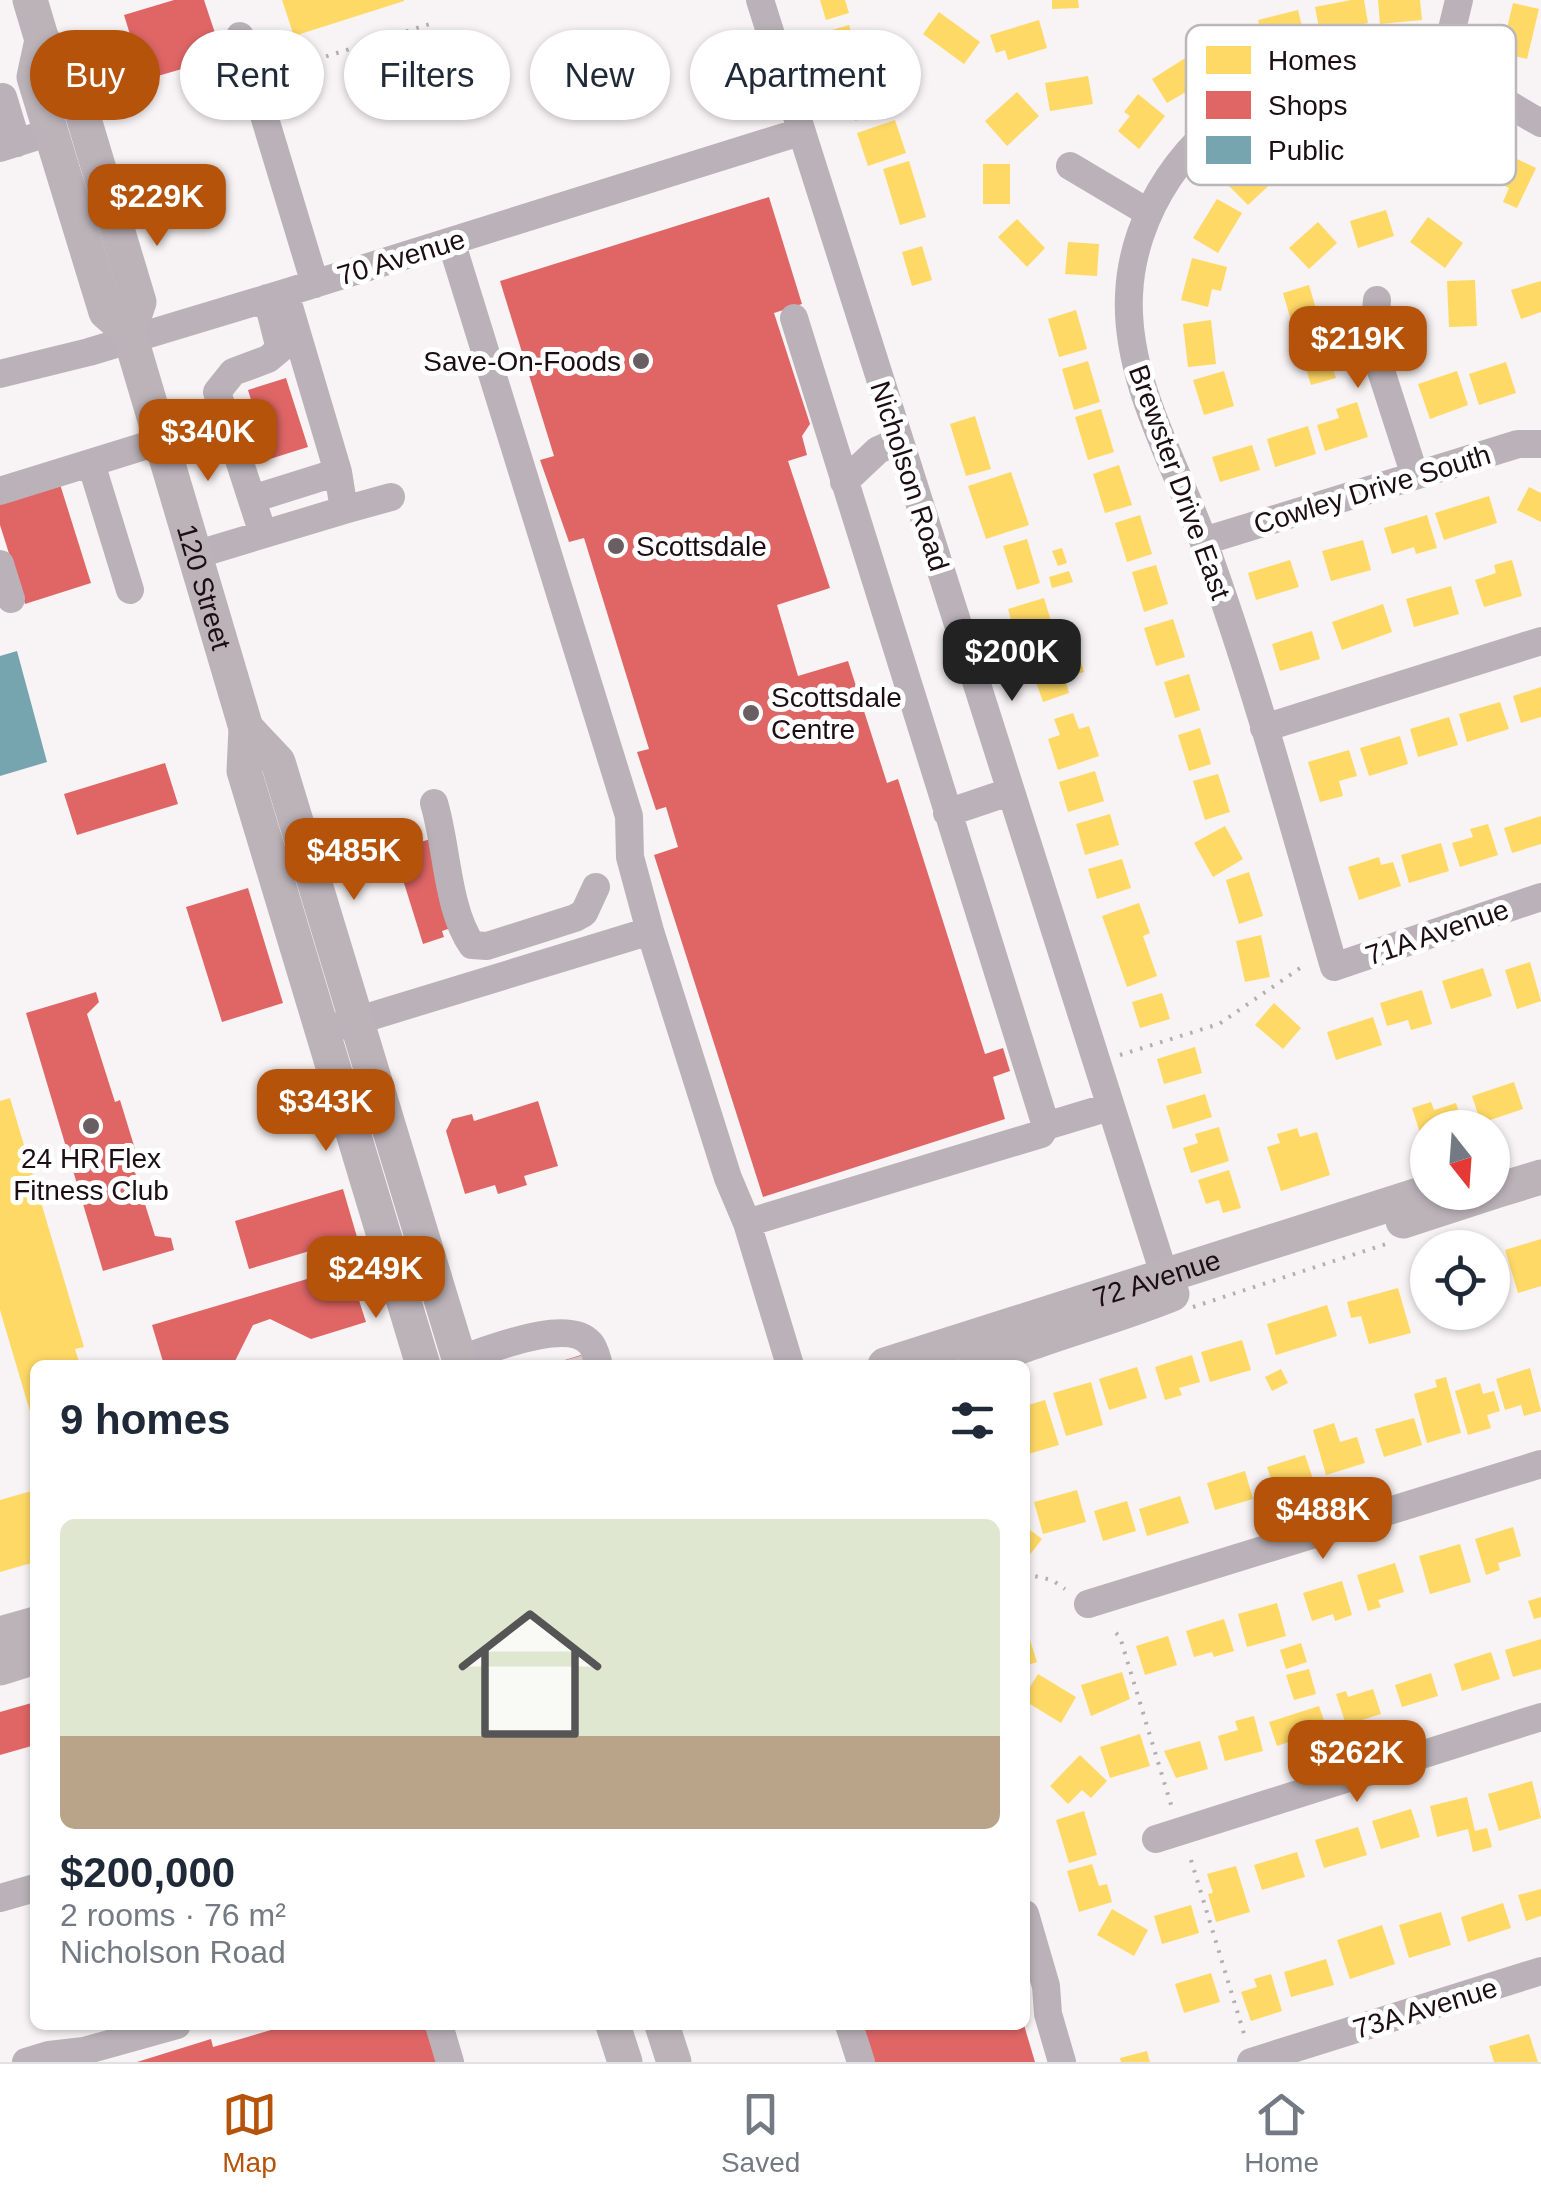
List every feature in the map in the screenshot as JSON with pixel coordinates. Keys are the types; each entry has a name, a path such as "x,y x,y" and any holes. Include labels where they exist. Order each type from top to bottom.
{"main road":[{"name":"120 Street","path":"30,0 39,30"},
{"name":"120 Street","path":"47,120 106,312 130,336 246,728 278,762 422,1360"},
{"name":"120 Street","path":"84,120 139,302 130,336"},
{"name":"120 Street","path":"340,1026 459,1360"},
{"path":"1510,1166 1541,1156"},
{"name":"72 Avenue","path":"1510,1186 1541,1177"},
{"name":"72 Avenue","path":"990,1360 1175,1293 1410,1199"},
{"name":"72 Avenue","path":"908,1360 1175,1293 1436,1210"},
{"path":"0,1634 30,1625"},
{"path":"0,1668 30,1659"},
{"path":"615,2030 625,2062"},
{"path":"664,2030 674,2062"}],"street":[{"name":"Nicholson Road","path":"760,0 1108,1107 1175,1293"},
{"path":"1453,25 1459,0"},
{"path":"3,97 8,145 51,132"},
{"name":"Brewster Drive East","path":"1516,110 1541,123"},
{"path":"265,120 315,284"},
{"name":"70 Avenue","path":"0,374 276,296 800,132"},
{"name":"Brewster Drive East","path":"1186,156 1172,173 1140,234 1129,294 1135,361 1204,541 1334,967"},
{"path":"1070,166 1149,213"},
{"path":"452,241 629,816 630,858 650,931 788,1360"},
{"path":"276,296 302,348 344,510"},
{"path":"263,534 218,392 234,372 268,359 280,349 276,296"},
{"path":"1377,300 1373,346 1414,473"},
{"path":"794,318 1046,1126"},
{"path":"0,491 161,441"},
{"path":"844,482 878,450 899,441"},
{"name":"Cowley Drive South","path":"1204,541 1414,473 1518,444 1541,444"},
{"path":"92,463 130,590"},
{"path":"252,499 333,474"},
{"path":"195,555 391,497"},
{"path":"0,564 10,599"},
{"path":"1264,728 1541,641"},
{"path":"947,812 1009,792"},
{"path":"434,803 445,840 446,872 472,945 487,946 576,918 584,914 596,887"},
{"name":"71A Avenue","path":"1334,967 1541,897"},
{"path":"340,1026 650,931"},
{"path":"747,1223 1041,1134 1046,1126 1108,1107"},
{"path":"474,1360 578,1351"},
{"path":"1076,1597 1541,1464"},
{"path":"1156,1838 1541,1718"},
{"path":"0,1898 30,1889"},
{"path":"1030,1931 1062,2062"},
{"name":"73A Avenue","path":"1248,2050 1541,1971"},
{"path":"26,2062 158,2030"},
{"path":"440,2030 450,2062"},
{"path":"632,2030 642,2062"},
{"path":"851,2030 861,2062"}],"path":[{"path":"324,57 433,23"},
{"path":"1116,1057 1219,1024 1304,966"},
{"path":"1175,1293 1393,1242"},
{"path":"1030,1575 1052,1580 1076,1597"},
{"path":"1116,1632 1144,1704 1174,1812"},
{"path":"1191,1860 1248,2050"}],"building: Homes":[{"path":"282,0 404,0 313,30 292,30"},
{"path":"820,0 845,0 849,13 826,20"},
{"path":"1052,0 1078,0 1079,8 1052,9"},
{"path":"1364,0 1368,23 1318,25 1315,7"},
{"path":"1378,0 1420,0 1422,20 1380,24"},
{"path":"1513,3 1539,9 1527,59 1516,56 1516,25 1508,25"},
{"path":"1298,10 1302,25 1259,25 1258,20"},
{"path":"939,12 980,42 964,64 923,34"},
{"path":"1039,20 1047,48 1008,60 1005,50 996,53 990,35"},
{"path":"1186,58 1186,92 1167,103 1152,79"},
{"path":"1088,76 1093,104 1050,111 1045,83"},
{"path":"1017,92 1039,116 1007,146 985,121"},
{"path":"1138,94 1165,116 1139,149 1118,131 1130,116 1124,112"},
{"path":"895,120 906,153 868,166 857,133"},
{"path":"1516,159 1536,168 1517,208 1503,202 1509,188 1502,185 1516,185"},
{"path":"909,161 926,217 900,225 883,169"},
{"path":"983,164 1010,164 1010,204 983,204"},
{"path":"1230,185 1269,185 1248,205"},
{"path":"1217,199 1242,213 1218,253 1193,238"},
{"path":"1386,210 1394,236 1358,248 1350,221"},
{"path":"1428,217 1463,243 1445,268 1410,242"},
{"path":"1017,219 1045,248 1027,267 998,237"},
{"path":"1318,222 1337,243 1309,269 1289,248"},
{"path":"1068,242 1099,244 1097,276 1065,274"},
{"path":"922,246 932,280 912,286 902,252"},
{"path":"1192,258 1227,267 1221,291 1212,289 1208,307 1181,300"},
{"path":"1475,280 1477,326 1449,327 1447,281"},
{"path":"1541,281 1541,312 1521,319 1511,290"},
{"path":"1309,285 1321,326 1295,334 1283,293"},
{"path":"1076,310 1087,349 1059,357 1048,319"},
{"path":"1211,320 1216,364 1188,367 1183,324"},
{"path":"1323,336 1336,378 1311,385 1302,356 1294,358 1292,351 1298,349 1297,344"},
{"path":"1088,361 1100,402 1074,410 1062,369"},
{"path":"1506,362 1516,393 1479,405 1469,374"},
{"path":"1224,371 1234,406 1204,415 1193,380"},
{"path":"1457,371 1468,405 1430,419 1418,384"},
{"path":"1357,402 1368,437 1325,451 1317,425 1339,418 1336,409"},
{"path":"1101,409 1114,452 1088,460 1075,417"},
{"path":"975,416 991,469 966,476 950,424"},
{"path":"1308,426 1316,454 1275,467 1267,439"},
{"path":"1252,445 1260,470 1220,482 1212,457"},
{"path":"1119,465 1132,505 1105,513 1093,474"},
{"path":"1011,472 1029,525 986,539 968,486"},
{"path":"1529,487 1541,493 1541,522 1517,510"},
{"path":"1489,496 1497,523 1444,540 1435,513"},
{"path":"1140,515 1152,554 1127,562 1115,523"},
{"path":"1427,515 1437,548 1416,554 1414,547 1392,554 1384,528"},
{"path":"1027,539 1040,583 1017,590 1003,546"},
{"path":"1363,540 1371,570 1331,581 1322,551"},
{"path":"1062,548 1067,563 1058,566 1052,551"},
{"path":"1290,560 1299,587 1256,600 1248,573"},
{"path":"1512,560 1522,596 1484,607 1475,580 1496,573 1494,565"},
{"path":"1156,565 1168,604 1144,612 1132,572"},
{"path":"1069,571 1073,582 1052,588 1049,577"},
{"path":"1451,586 1459,614 1414,627 1406,599"},
{"path":"1044,598 1058,644 1021,655 1008,609"},
{"path":"1383,604 1392,632 1342,650 1332,622"},
{"path":"1173,619 1185,657 1156,666 1144,628"},
{"path":"1312,631 1320,659 1280,671 1272,644"},
{"path":"1076,647 1084,672 1065,678 1069,693 1043,702 1036,682 1028,684 1022,665"},
{"path":"1189,674 1200,710 1175,718 1164,682"},
{"path":"1541,687 1541,717 1521,723 1513,696"},
{"path":"1500,702 1509,729 1467,742 1459,714"},
{"path":"1073,713 1079,729 1089,726 1099,756 1058,770 1048,739 1060,735 1054,719"},
{"path":"1449,717 1458,745 1418,757 1410,729"},
{"path":"1200,728 1211,764 1189,771 1178,735"},
{"path":"1400,736 1408,764 1369,776 1360,748"},
{"path":"1349,750 1357,776 1339,781 1343,796 1320,802 1308,762"},
{"path":"1095,771 1104,801 1068,812 1059,782"},
{"path":"1218,774 1230,812 1205,820 1193,781"},
{"path":"1110,814 1119,845 1085,855 1076,824"},
{"path":"1541,816 1541,844 1512,853 1504,828"},
{"path":"1488,824 1498,855 1460,867 1452,843 1473,837 1470,829"},
{"path":"1225,826 1243,859 1213,877 1194,843"},
{"path":"1441,843 1449,871 1409,883 1401,855"},
{"path":"1379,857 1381,865 1393,862 1401,886 1359,900 1348,867"},
{"path":"1122,859 1131,888 1097,899 1088,869"},
{"path":"1249,872 1263,916 1239,924 1226,880"},
{"path":"1139,903 1150,933 1143,936 1157,976 1127,987 1102,916"},
{"path":"1261,935 1270,977 1245,982 1236,941"},
{"path":"1530,962 1541,1001 1517,1009 1505,970"},
{"path":"1483,968 1492,996 1451,1009 1442,981"},
{"path":"1422,990 1432,1024 1411,1030 1408,1020 1387,1026 1380,1003"},
{"path":"1162,993 1170,1019 1140,1028 1132,1002"},
{"path":"1274,1003 1301,1028 1283,1049 1255,1025"},
{"path":"1373,1017 1382,1045 1336,1060 1327,1032"},
{"path":"1195,1047 1202,1073 1164,1084 1157,1059"},
{"path":"1514,1082 1523,1109 1510,1113 1510,1110 1477,1110 1472,1096"},
{"path":"1205,1094 1212,1117 1173,1129 1166,1106"},
{"path":"10,1098 84,1347 75,1349 78,1360 30,1360 30,1411 0,1310 0,1101"},
{"path":"1431,1102 1434,1110 1413,1110"},
{"path":"1456,1103 1458,1110 1434,1110"},
{"path":"1219,1127 1229,1161 1191,1173 1183,1148 1198,1143 1195,1134"},
{"path":"1297,1128 1300,1137 1317,1132 1330,1175 1281,1191 1267,1147 1280,1143 1277,1134"},
{"path":"1229,1170 1241,1208 1223,1213 1219,1200 1206,1204 1198,1180"},
{"path":"1541,1239 1541,1286 1518,1293 1510,1267 1510,1248"},
{"path":"1398,1288 1411,1333 1369,1344 1361,1316 1351,1318 1347,1302"},
{"path":"1327,1305 1337,1336 1276,1355 1267,1324"},
{"path":"1242,1340 1251,1370 1210,1382 1201,1352"},
{"path":"1192,1355 1200,1382 1179,1388 1182,1395 1165,1400 1155,1367"},
{"path":"1137,1367 1147,1398 1109,1410 1099,1379"},
{"path":"1530,1368 1541,1411 1524,1416 1521,1405 1505,1410 1496,1379"},
{"path":"1281,1369 1288,1383 1272,1391 1265,1377"},
{"path":"1446,1377 1461,1433 1427,1443 1414,1394 1437,1387 1435,1380"},
{"path":"1091,1382 1103,1425 1066,1436 1053,1393"},
{"path":"1480,1383 1483,1394 1494,1391 1500,1411 1487,1415 1491,1428 1468,1435 1455,1391"},
{"path":"1045,1400 1059,1445 1030,1454 1030,1404"},
{"path":"1414,1418 1422,1445 1384,1457 1375,1429"},
{"path":"1334,1423 1340,1442 1357,1437 1365,1463 1326,1475 1313,1430"},
{"path":"1305,1455 1313,1479 1275,1491 1267,1467"},
{"path":"1245,1471 1253,1499 1215,1510 1207,1483"},
{"path":"1077,1490 1086,1522 1043,1534 1034,1502"},
{"path":"30,1491 30,1563 0,1572 0,1500"},
{"path":"1180,1496 1189,1523 1147,1536 1139,1509"},
{"path":"1127,1501 1136,1531 1103,1541 1094,1511"},
{"path":"1513,1527 1521,1556 1498,1563 1500,1570 1486,1575 1475,1539"},
{"path":"1030,1530 1042,1539 1030,1555"},
{"path":"1460,1544 1471,1582 1430,1594 1419,1556"},
{"path":"1395,1563 1404,1592 1378,1600 1381,1607 1368,1611 1357,1575"},
{"path":"1342,1581 1352,1615 1335,1621 1333,1614 1312,1621 1303,1593"},
{"path":"1541,1597 1541,1617 1534,1619 1528,1601"},
{"path":"1277,1603 1286,1636 1247,1647 1238,1614"},
{"path":"1224,1619 1234,1651 1194,1657 1186,1631"},
{"path":"1168,1636 1177,1665 1145,1675 1136,1646"},
{"path":"1541,1639 1541,1669 1513,1677 1505,1650"},
{"path":"1030,1640 1037,1662 1030,1664"},
{"path":"1301,1643 1307,1662 1286,1669 1280,1650"},
{"path":"1491,1652 1500,1679 1462,1691 1454,1664"},
{"path":"1309,1669 1316,1694 1294,1700 1286,1675"},
{"path":"1122,1672 1130,1699 1091,1716 1081,1685"},
{"path":"1431,1673 1438,1696 1402,1707 1395,1685"},
{"path":"1038,1674 1076,1697 1061,1723 1030,1704 1030,1687"},
{"path":"1373,1689 1381,1714 1346,1725 1336,1694 1346,1691 1348,1697"},
{"path":"1319,1706 1327,1729 1277,1746 1269,1722"},
{"path":"1254,1716 1263,1751 1225,1761 1218,1736 1238,1730 1235,1721"},
{"path":"1140,1734 1150,1766 1110,1778 1100,1747"},
{"path":"1200,1741 1208,1769 1176,1778 1164,1751"},
{"path":"1080,1755 1107,1781 1091,1798 1082,1790 1068,1804 1050,1786"},
{"path":"1532,1781 1541,1818 1499,1831 1488,1794"},
{"path":"1467,1797 1475,1831 1487,1828 1492,1847 1473,1852 1468,1829 1437,1837 1430,1806"},
{"path":"1411,1809 1420,1837 1381,1849 1372,1821"},
{"path":"1084,1811 1097,1855 1069,1863 1056,1820"},
{"path":"1358,1827 1367,1855 1324,1868 1315,1840"},
{"path":"1297,1852 1305,1877 1262,1890 1254,1865"},
{"path":"1092,1864 1099,1886 1107,1884 1112,1902 1079,1912 1067,1871"},
{"path":"1236,1866 1250,1912 1216,1922 1207,1874"},
{"path":"1541,1889 1541,1916 1526,1921 1518,1895"},
{"path":"1503,1903 1511,1928 1468,1942 1461,1917"},
{"path":"1191,1905 1199,1933 1162,1944 1154,1916"},
{"path":"1112,1909 1148,1930 1134,1956 1097,1935"},
{"path":"1441,1912 1451,1945 1409,1958 1399,1925"},
{"path":"1382,1925 1395,1964 1350,1979 1337,1940"},
{"path":"1326,1959 1334,1985 1291,1997 1284,1972"},
{"path":"1211,1973 1220,2002 1184,2013 1175,1984"},
{"path":"1271,1974 1282,2011 1251,2021 1241,1992 1257,1987 1254,1979"},
{"path":"1529,2034 1538,2062 1494,2062 1489,2046"},
{"path":"1147,2051 1150,2062 1121,2062 1120,2058"}],"building: Shops":[{"path":"174,0 204,0 214,30 180,30 180,70 160,75 160,30 129,30 124,15"},
{"name":"Scottsdale Centre","path":"769,197 802,304 774,313 810,424 802,436 807,455 788,461 830,588 777,605 798,676 848,661 887,783 898,779 985,1054 1003,1048 1010,1071 993,1077 1005,1119 763,1197 654,855 678,847 666,807 656,810 637,752 649,749 584,538 569,542 540,460 554,456 500,281"},
{"path":"286,378 308,447 251,465 233,410 252,403 248,390"},
{"path":"59,481 91,583 25,604 0,525 0,500"},
{"path":"165,763 178,804 77,835 64,794"},
{"path":"430,839 457,926 442,931 444,937 423,944 394,851"},
{"path":"248,888 283,1003 222,1022 186,907"},
{"path":"96,992 99,1002 87,1014 115,1102 120,1100 135,1149 128,1150 155,1236 171,1238 174,1250 103,1271 26,1013"},
{"path":"538,1101 558,1166 524,1176 527,1185 498,1194 495,1185 465,1194 446,1131 452,1119 472,1114 474,1121"},
{"path":"343,1189 357,1237 249,1269 235,1221"},
{"path":"361,1263 369,1290 357,1294 366,1322 311,1339 270,1319 253,1325 236,1360 162,1360 152,1325"},
{"path":"30,1703 30,1746 0,1755 0,1712"},
{"path":"271,2030 426,2030 436,2062 137,2062 211,2039 213,2047"},
{"path":"861,2030 1025,2030 1035,2062 871,2062"}],"building: Public":[{"path":"17,651 47,762 0,776 0,656"}],"place":[{"name":"Save-On-Foods","path":"641,361"},
{"name":"Scottsdale","path":"616,546"},
{"name":"Scottsdale Centre","path":"751,713"},
{"name":"24 HR Flex Fitness Club","path":"91,1126"}]}
